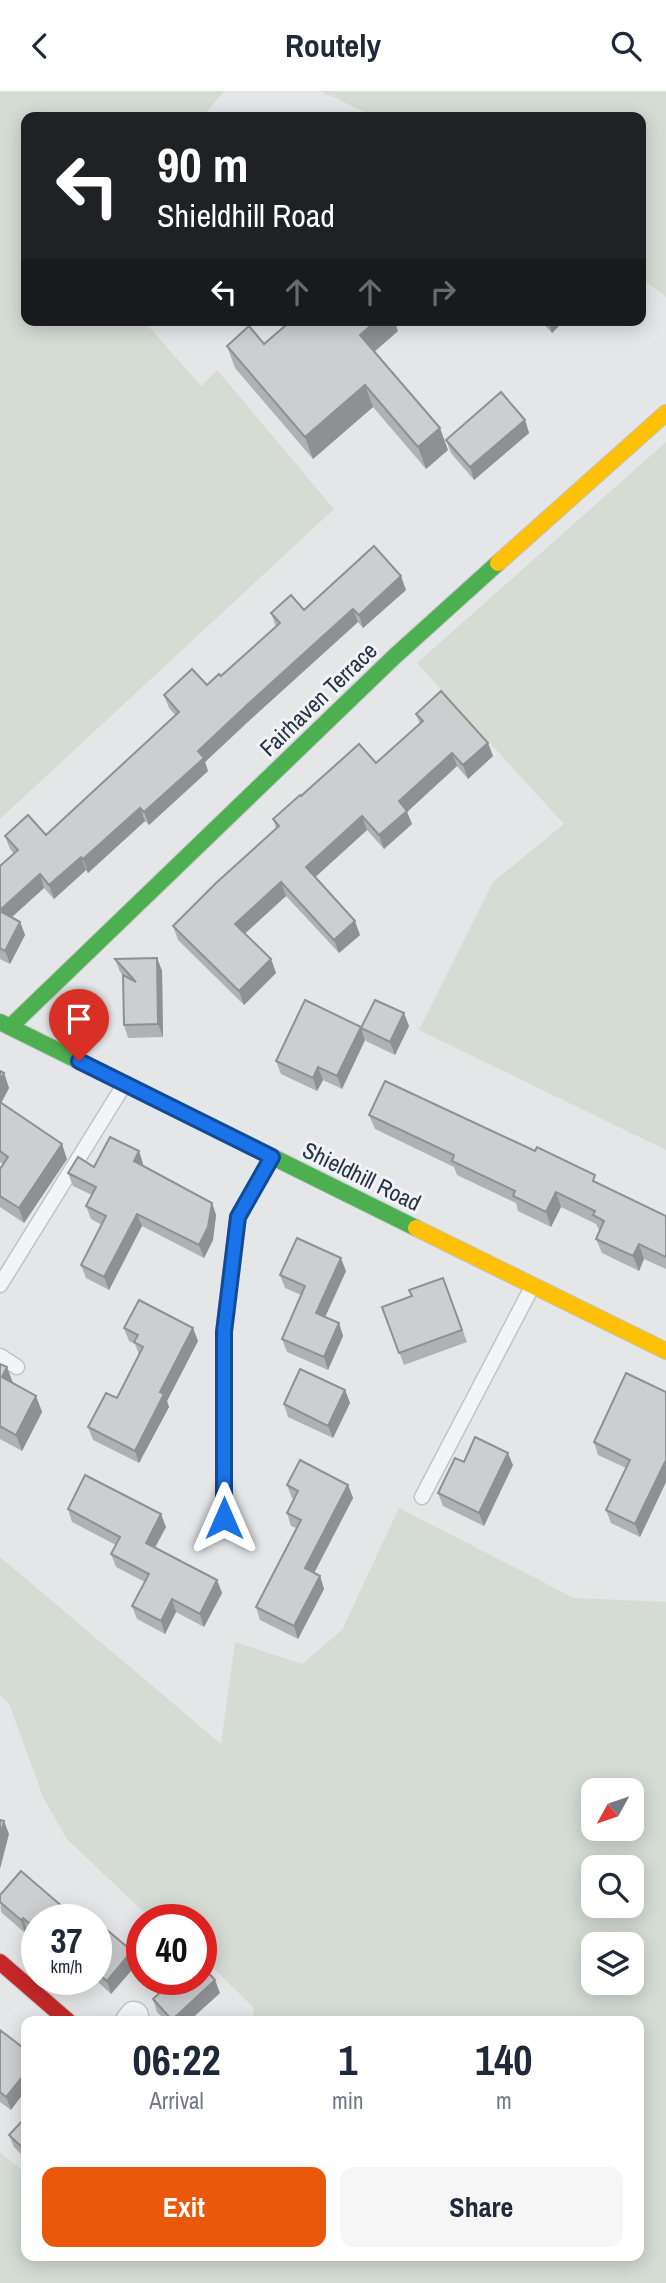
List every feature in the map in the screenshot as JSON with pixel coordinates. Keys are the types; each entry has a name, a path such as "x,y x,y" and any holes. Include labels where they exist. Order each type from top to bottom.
{"street":[{"name":"Fairhaven Terrace","path":"5,1025 395,656 666,414"},
{"name":"Shieldhill Road","path":"5,1025 666,1352"},
{"path":"224,1518 224,1332 238,1217 272,1157"},
{"path":"0,1962 62,2016"}],"lane":[{"path":"0,1285 125,1084"},
{"path":"422,1497 532,1286"},
{"path":"0,1356 17,1367"}],"shaded area":[{"path":"0,91 224,91 207,112 21,112 21,326 148,326 201,386 217,370 334,509 0,819"},
{"path":"320,91 666,91 666,297 646,282 646,112 364,112"},
{"path":"666,442 666,1150 419,1030 493,882 564,824 417,663"},
{"path":"399,1508 574,1598 666,1602 666,2283 0,2283 0,2152 21,2170 21,2261 644,2261 644,2016 253,2016 254,2008 217,1972 217,1904 135,1904 67,1839 43,1797 9,1703 0,1696 0,1557 221,1744 235,1642 302,1664 342,1630"}],"building":[{"path":"249,326 264,344 285,326 370,326 360,335 440,428 418,447 365,385 305,437 227,346"},
{"path":"501,392 525,420 470,467 446,440"},
{"path":"374,546 401,576 359,615 353,609 248,704 198,751 204,758 144,812 140,808 83,859 81,857 49,885 40,874 0,910 0,866 18,850 5,836 28,815 46,835 179,712 164,695 192,669 207,685 219,674 221,676 280,623 271,613 291,595 304,610"},
{"path":"441,691 488,743 463,765 452,753 399,801 407,811 379,835 362,816 306,867 355,921 334,940 281,882 235,924 271,959 239,991 173,926 279,826 273,819 300,795 359,744 376,763 423,721 416,714"},
{"path":"0,911 20,922 5,951 0,948"},
{"path":"157,958 158,1024 124,1025 123,975 136,982 115,959"},
{"path":"305,1000 361,1027 337,1076 318,1067 313,1078 276,1061"},
{"path":"375,1000 404,1013 390,1042 361,1028"},
{"path":"385,1081 535,1151 537,1147 595,1175 593,1181 666,1216 666,1257 639,1244 633,1256 596,1239 604,1221 593,1215 595,1211 556,1192 546,1212 513,1196 515,1191 452,1161 454,1155 369,1115"},
{"path":"0,1102 62,1144 19,1208 0,1196 0,1169 8,1157 0,1151"},
{"path":"110,1137 139,1151 134,1161 212,1203 208,1227 199,1245 137,1214 104,1277 81,1265 106,1216 86,1206 96,1187 68,1173 78,1157 94,1167"},
{"path":"297,1238 341,1258 316,1313 339,1323 324,1357 282,1339 305,1286 280,1275"},
{"path":"443,1278 462,1330 399,1353 382,1307 412,1296 409,1290"},
{"path":"139,1300 193,1328 160,1392 164,1394 135,1451 88,1427 106,1393 117,1398 143,1347 134,1342 138,1335 124,1328"},
{"path":"0,1364 7,1367 2,1377 36,1396 16,1435 0,1426"},
{"path":"300,1369 345,1390 328,1426 284,1404"},
{"path":"626,1373 666,1392 666,1463 635,1524 606,1510 630,1460 594,1442"},
{"path":"475,1437 508,1453 479,1513 438,1493 455,1458 464,1462"},
{"path":"300,1460 348,1485 305,1568 320,1576 294,1626 256,1607 301,1520 287,1513 298,1491 287,1485"},
{"path":"85,1475 161,1514 146,1543 217,1580 200,1614 172,1599 161,1621 132,1606 149,1574 111,1554 120,1537 68,1509"},
{"path":"0,1820 4,1821 0,1837"},
{"path":"21,1871 59,1904 21,1904 21,1920 0,1902 0,1895"},
{"path":"112,1934 126,1946 126,1958 112,1975"},
{"path":"157,1995 199,1995 176,2016 168,2016 153,1999"},
{"path":"0,2030 21,2046 21,2078 6,2097 0,2092"},
{"path":"21,2122 21,2146 9,2135"}],"traffic: fast":[{"path":"10,1027 395,656 498,563"},
{"path":"0,1022 416,1228"},
{"path":"224,1518 224,1332 238,1217 272,1157"}],"traffic: slow":[{"path":"498,563 666,413"},
{"path":"416,1228 666,1351"}],"traffic: jam":[{"path":"0,1962 62,2016"}],"route":[{"path":"79,1061 272,1157 238,1217 224,1332 224,1518"}]}
